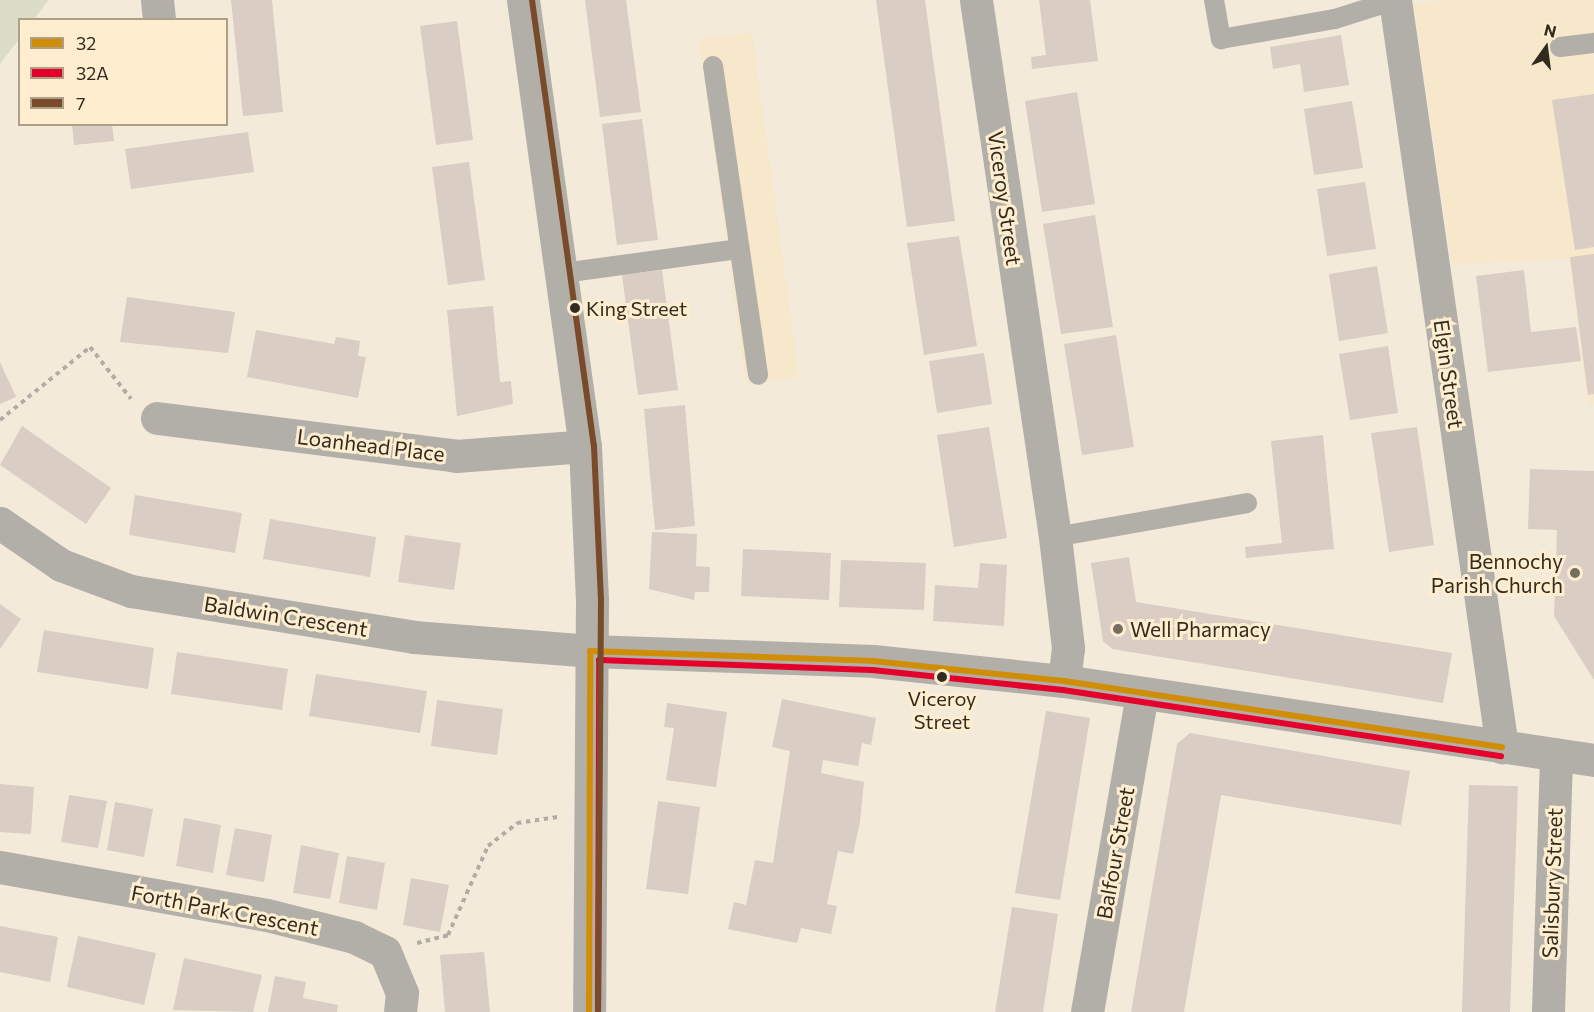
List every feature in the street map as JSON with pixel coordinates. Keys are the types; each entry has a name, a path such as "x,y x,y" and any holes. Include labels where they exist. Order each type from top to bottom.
{"street":[{"path":"157,0 159,18"},
{"path":"523,0 563,273 585,446 590,651 588,1012"},
{"name":"Viceroy Street","path":"976,0 1055,537 1068,648 1064,681"},
{"name":"Elgin Street","path":"1395,0 1502,747"},
{"name":"Loanhead Place","path":"157,418 456,456 585,446"},
{"name":"Baldwin Crescent","path":"0,523 61,566 131,591 414,637 590,651 873,661 1064,681 1142,695 1594,760"},
{"name":"Balfour Street","path":"1087,1012 1142,695"},
{"name":"Salisbury Street","path":"1548,1012 1556,754"},
{"name":"Forth Park Crescent","path":"0,867 267,915 354,937 385,952"},
{"path":"385,952 402,993 400,1012"}],"lane":[{"path":"1214,0 1221,39 1335,19 1395,0"},
{"path":"1560,47 1594,43"},
{"path":"713,66 758,375"},
{"path":"563,273 740,249"},
{"path":"1055,537 1247,503"}],"path":[{"path":"0,420 90,346 131,399 157,418"},
{"path":"385,952 448,935 488,846 517,823 536,816 590,819"}],"shaded area":[{"path":"1444,0 1594,0 1594,406 1588,405 1569,258 1452,265 1414,5"},
{"path":"752,32 799,377 746,384 699,40"}],"green space":[{"path":"0,0 49,0 35,18 18,18 18,40 0,64"}],"building":[{"path":"231,0 272,0 283,112 243,116"},
{"path":"585,0 626,0 641,112 600,117"},
{"path":"876,0 925,0 955,221 907,227"},
{"path":"1039,0 1090,0 1098,61 1032,69 1031,57 1046,55"},
{"path":"457,21 473,140 436,145 420,26"},
{"path":"1341,35 1349,85 1304,92 1300,64 1273,69 1270,47"},
{"path":"1077,92 1095,204 1042,212 1025,101"},
{"path":"1594,94 1594,247 1575,250 1552,100"},
{"path":"1352,101 1363,168 1314,175 1304,109"},
{"path":"642,119 658,240 617,245 602,124"},
{"path":"72,126 112,126 114,141 74,145"},
{"path":"248,132 254,172 131,189 125,149"},
{"path":"469,162 485,280 448,285 432,167"},
{"path":"1365,182 1376,249 1327,256 1317,189"},
{"path":"1095,215 1113,327 1061,334 1043,224"},
{"path":"959,236 977,346 924,355 907,243"},
{"path":"1594,254 1594,394 1588,395 1570,257"},
{"path":"1377,266 1388,333 1339,341 1329,274"},
{"path":"662,270 678,390 638,395 622,275"},
{"path":"1524,270 1531,332 1576,327 1581,361 1488,372 1476,276"},
{"path":"127,297 235,312 228,353 120,342"},
{"path":"493,306 500,382 511,381 513,404 457,416 447,310"},
{"path":"256,330 334,344 336,337 360,341 358,356 366,357 358,398 247,377"},
{"path":"1116,335 1134,447 1082,455 1064,344"},
{"path":"1388,346 1398,413 1350,420 1339,354"},
{"path":"984,353 992,404 937,413 929,361"},
{"path":"0,362 16,397 0,404"},
{"path":"685,405 695,526 655,530 644,409"},
{"path":"22,426 111,488 86,524 0,465"},
{"path":"989,427 1007,538 954,547 937,435"},
{"path":"1417,427 1434,545 1389,552 1371,433"},
{"path":"1323,435 1334,549 1246,558 1245,547 1282,543 1271,441"},
{"name":"Bennochy Parish Church","path":"1530,469 1594,471 1594,680 1554,616 1557,530 1528,529"},
{"path":"135,495 242,513 235,553 129,535"},
{"path":"270,519 376,537 370,577 263,559"},
{"path":"652,532 697,534 696,566 710,567 709,592 695,592 694,600 649,589"},
{"path":"405,535 461,543 454,590 398,582"},
{"path":"743,549 831,553 829,600 741,596"},
{"path":"1129,557 1136,602 1452,653 1443,703 1112,649 1103,641 1091,563"},
{"path":"841,560 926,563 924,610 839,607"},
{"path":"980,563 1007,565 1004,626 933,621 935,585 978,588"},
{"path":"0,604 21,619 0,649"},
{"path":"44,630 154,648 148,689 37,672"},
{"path":"177,652 288,669 282,710 171,694"},
{"path":"316,674 427,691 420,733 309,716"},
{"path":"782,699 876,718 871,745 862,743 858,766 823,760 821,773 864,782 860,822 853,854 838,851 827,904 837,906 831,934 801,928 797,943 728,929 734,902 746,905 755,860 773,863 790,751 772,747"},
{"path":"437,700 503,709 497,755 431,746"},
{"path":"667,703 727,712 716,787 666,780 674,728 664,727"},
{"path":"1046,711 1090,718 1060,900 1015,893"},
{"path":"1190,733 1410,771 1401,825 1221,795 1184,1012 1131,1012 1177,744"},
{"path":"0,784 34,787 31,834 0,832"},
{"path":"1469,785 1518,786 1510,1012 1462,1012"},
{"path":"69,795 107,801 98,848 61,842"},
{"path":"658,801 700,807 688,894 646,889"},
{"path":"115,802 153,809 144,857 107,850"},
{"path":"184,818 221,825 213,873 176,866"},
{"path":"235,828 272,835 264,882 226,875"},
{"path":"301,845 339,853 330,899 293,893"},
{"path":"347,856 385,863 377,910 339,903"},
{"path":"411,878 449,885 440,932 403,925"},
{"path":"1012,907 1058,914 1043,1012 995,1012"},
{"path":"0,926 58,937 50,982 0,972"},
{"path":"78,936 156,953 144,1005 67,987"},
{"path":"484,952 490,1012 445,1012 440,955"},
{"path":"184,958 262,975 253,1012 173,1010"},
{"path":"275,976 306,982 303,998 338,1005 337,1012 268,1012"}],"transit line":[{"name":"7","path":"532,0 594,446 601,599 598,1012"},
{"name":"32","path":"589,1012 590,651 873,661 1064,681 1502,747"},
{"name":"32A","path":"598,1012 599,660 872,670 1063,690 1501,756"}],"place":[{"name":"King Street","path":"575,308"},
{"name":"Bennochy Parish Church","path":"1575,573"},
{"name":"Well Pharmacy","path":"1118,629"},
{"name":"Viceroy Street","path":"942,677"}]}
